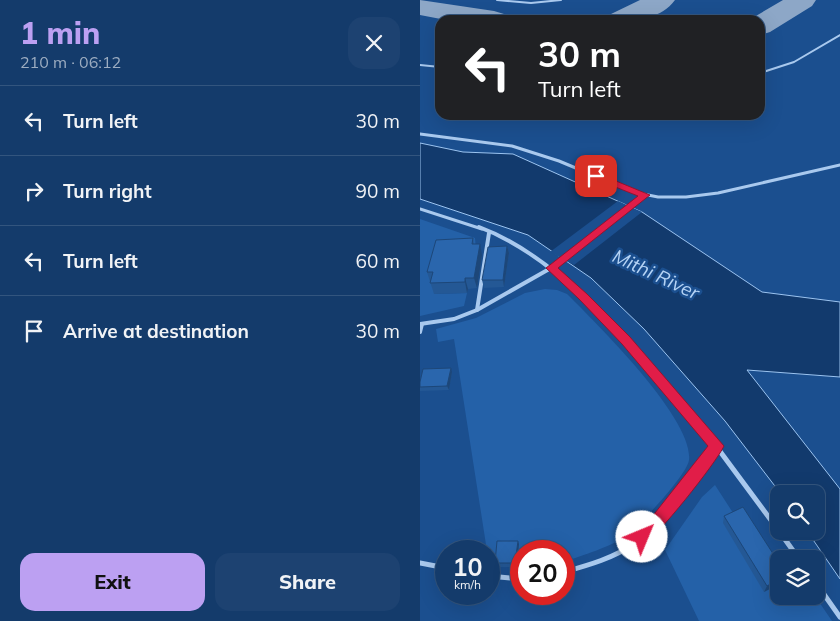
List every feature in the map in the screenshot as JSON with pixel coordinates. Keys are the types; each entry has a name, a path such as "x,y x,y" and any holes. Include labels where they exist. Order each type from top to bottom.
{"lane":[{"path":"497,0 531,3 561,0"},
{"path":"765,71 794,62 840,35"},
{"path":"420,65 435,66"},
{"path":"420,134 512,146 559,161 633,192 658,197 686,197 718,193 840,165"},
{"path":"420,332 421,324 454,319 477,310 551,268 645,195"},
{"path":"420,210 511,241 551,268 583,296 626,340 717,446 770,519"},
{"path":"477,310 489,233"},
{"path":"575,569 588,566 618,552 642,537 657,523 717,446"},
{"path":"420,563 435,566"},
{"path":"825,596 840,617"}],"shaded area":[{"path":"420,219 475,238 476,249 434,294 467,293 464,306 420,316"},
{"path":"545,289 557,290 567,294 641,372 676,421 686,442 689,460 686,467 652,511 621,539 606,547 575,558 575,540 510,540 510,544 500,545 500,540 485,540 454,339 438,342 436,329 476,318 525,293"},
{"path":"715,485 770,570 770,605 821,605 832,621 699,621 665,550 702,497"}],"water":[{"name":"Mithi River","path":"420,143 463,152 513,154 642,212 762,292 840,302 840,377 747,370 840,489 840,579 825,557 825,550 820,550 813,540 825,540 825,485 774,485 725,421 644,329 591,278 528,235 420,199"}],"pier":[{"path":"618,201 642,212 574,265 550,252"}],"building":[{"path":"473,238 472,244 480,244 474,278 465,278 465,282 430,283 433,272 427,272 436,240"},
{"path":"507,246 503,280 482,280 488,247"},
{"path":"451,368 447,386 420,387 423,369"},
{"path":"743,507 771,550 770,584 767,586 724,516"},
{"path":"500,541 510,541 510,563 500,563"}],"taxiway":[{"path":"631,15 661,0"},
{"path":"765,23 802,0"},
{"path":"420,7 466,15"}],"route":[{"path":"596,176 633,192 645,195 551,268 583,296 626,340 717,446 657,523 642,537"}]}
